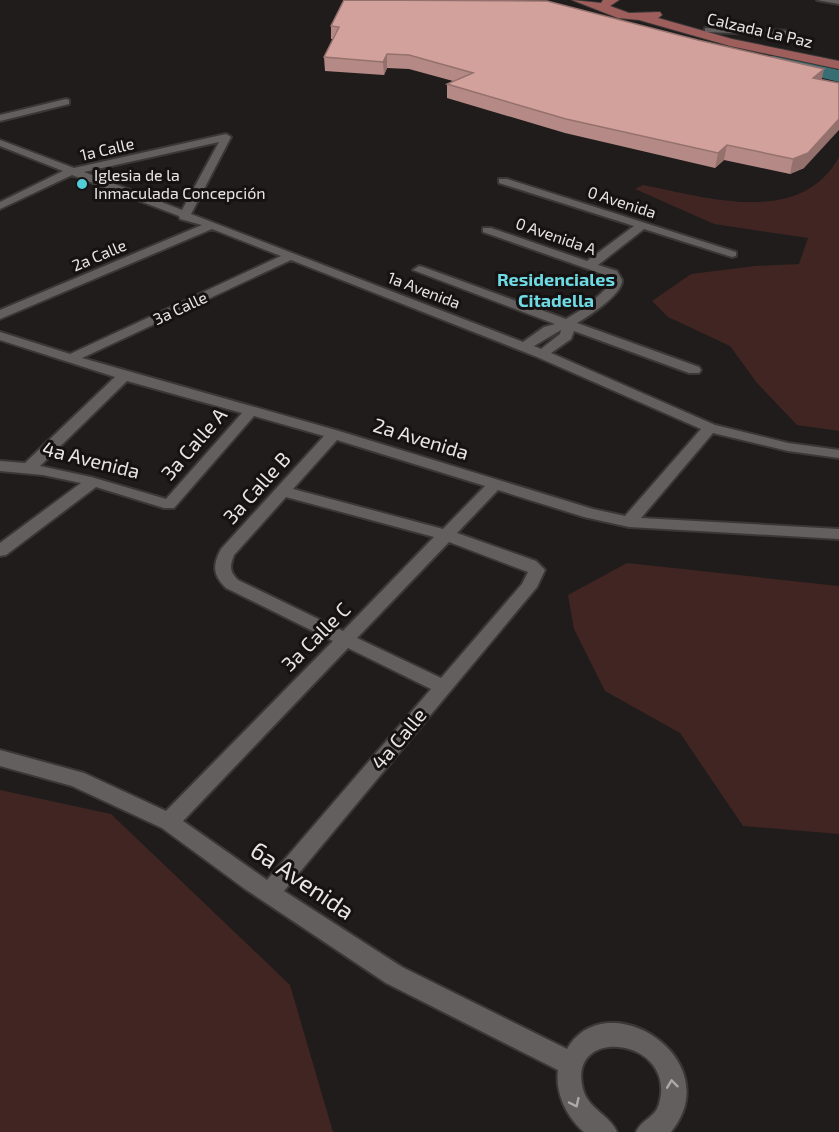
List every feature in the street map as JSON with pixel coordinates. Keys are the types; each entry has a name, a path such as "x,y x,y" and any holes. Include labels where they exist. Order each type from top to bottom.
{"main road":[{"path":"578,0 609,4"},
{"name":"Calzada La Paz","path":"609,4 616,14 640,17 730,42 839,65"},
{"name":"Calzada La Paz","path":"640,17 656,15 661,7 708,30 768,46 839,59"}],"street":[{"path":"821,0 835,2"},
{"path":"708,30 793,33"},
{"path":"0,118 66,102"},
{"name":"1a Calle","path":"0,206 70,172 226,137 184,217"},
{"name":"1a Avenida","path":"0,143 184,217 525,347 710,428 788,447 839,454"},
{"name":"0 Avenida","path":"503,181 732,254"},
{"name":"2a Calle","path":"0,315 210,226"},
{"path":"591,264 641,226"},
{"name":"0 Avenida A","path":"487,230 591,264 613,274 616,280 615,287 590,310 569,323"},
{"name":"3a Calle","path":"70,359 291,256"},
{"path":"419,270 694,370"},
{"path":"525,347 549,330 569,323"},
{"path":"542,354 566,336 569,323"},
{"name":"2a Avenida","path":"0,336 124,376 334,434 590,513 629,522 839,534"},
{"path":"30,467 124,376"},
{"name":"3a Calle A","path":"169,504 251,411"},
{"path":"629,522 710,428"},
{"name":"3a Calle B","path":"334,434 227,553 222,566 223,575 232,584 346,639"},
{"name":"4a Avenida","path":"0,466 30,467 169,504"},
{"path":"0,551 93,482"},
{"name":"3a Calle C","path":"169,822 495,484"},
{"path":"283,491 446,535"},
{"name":"4a Calle","path":"270,892 529,587 537,570 530,565 446,535"},
{"path":"346,639 443,687"},
{"name":"6a Avenida","path":"0,758 77,779 169,822 394,975 570,1063"},
{"path":"604,1132 586,1121 574,1106 568,1086 570,1063 578,1050 591,1038 618,1033 642,1040 659,1053 669,1069 674,1085 672,1108 659,1128 649,1132"}],"shaded area":[{"path":"839,157 839,431 797,425 757,383 730,346 668,317 652,301 691,274 755,266 799,264 808,238 714,224 635,189 643,185 722,200 750,202 776,200 801,193 822,179"},
{"path":"627,563 839,586 839,834 743,826 680,733 605,691 574,629 568,595"},
{"path":"0,790 111,814 290,985 333,1132 0,1132"}],"building":[{"path":"344,0 547,1 698,40 824,69 813,78 839,83 839,119 808,153 793,159 727,145 718,153 566,119 447,84 473,73 409,55 387,54 383,62 324,57 339,27 331,26"}],"waterway":[{"path":"777,61 839,76"}],"place":[{"name":"Iglesia de la Inmaculada Concepción","path":"82,184"}],"district":[{"name":"Residenciales Citadella","path":"556,290"}]}
